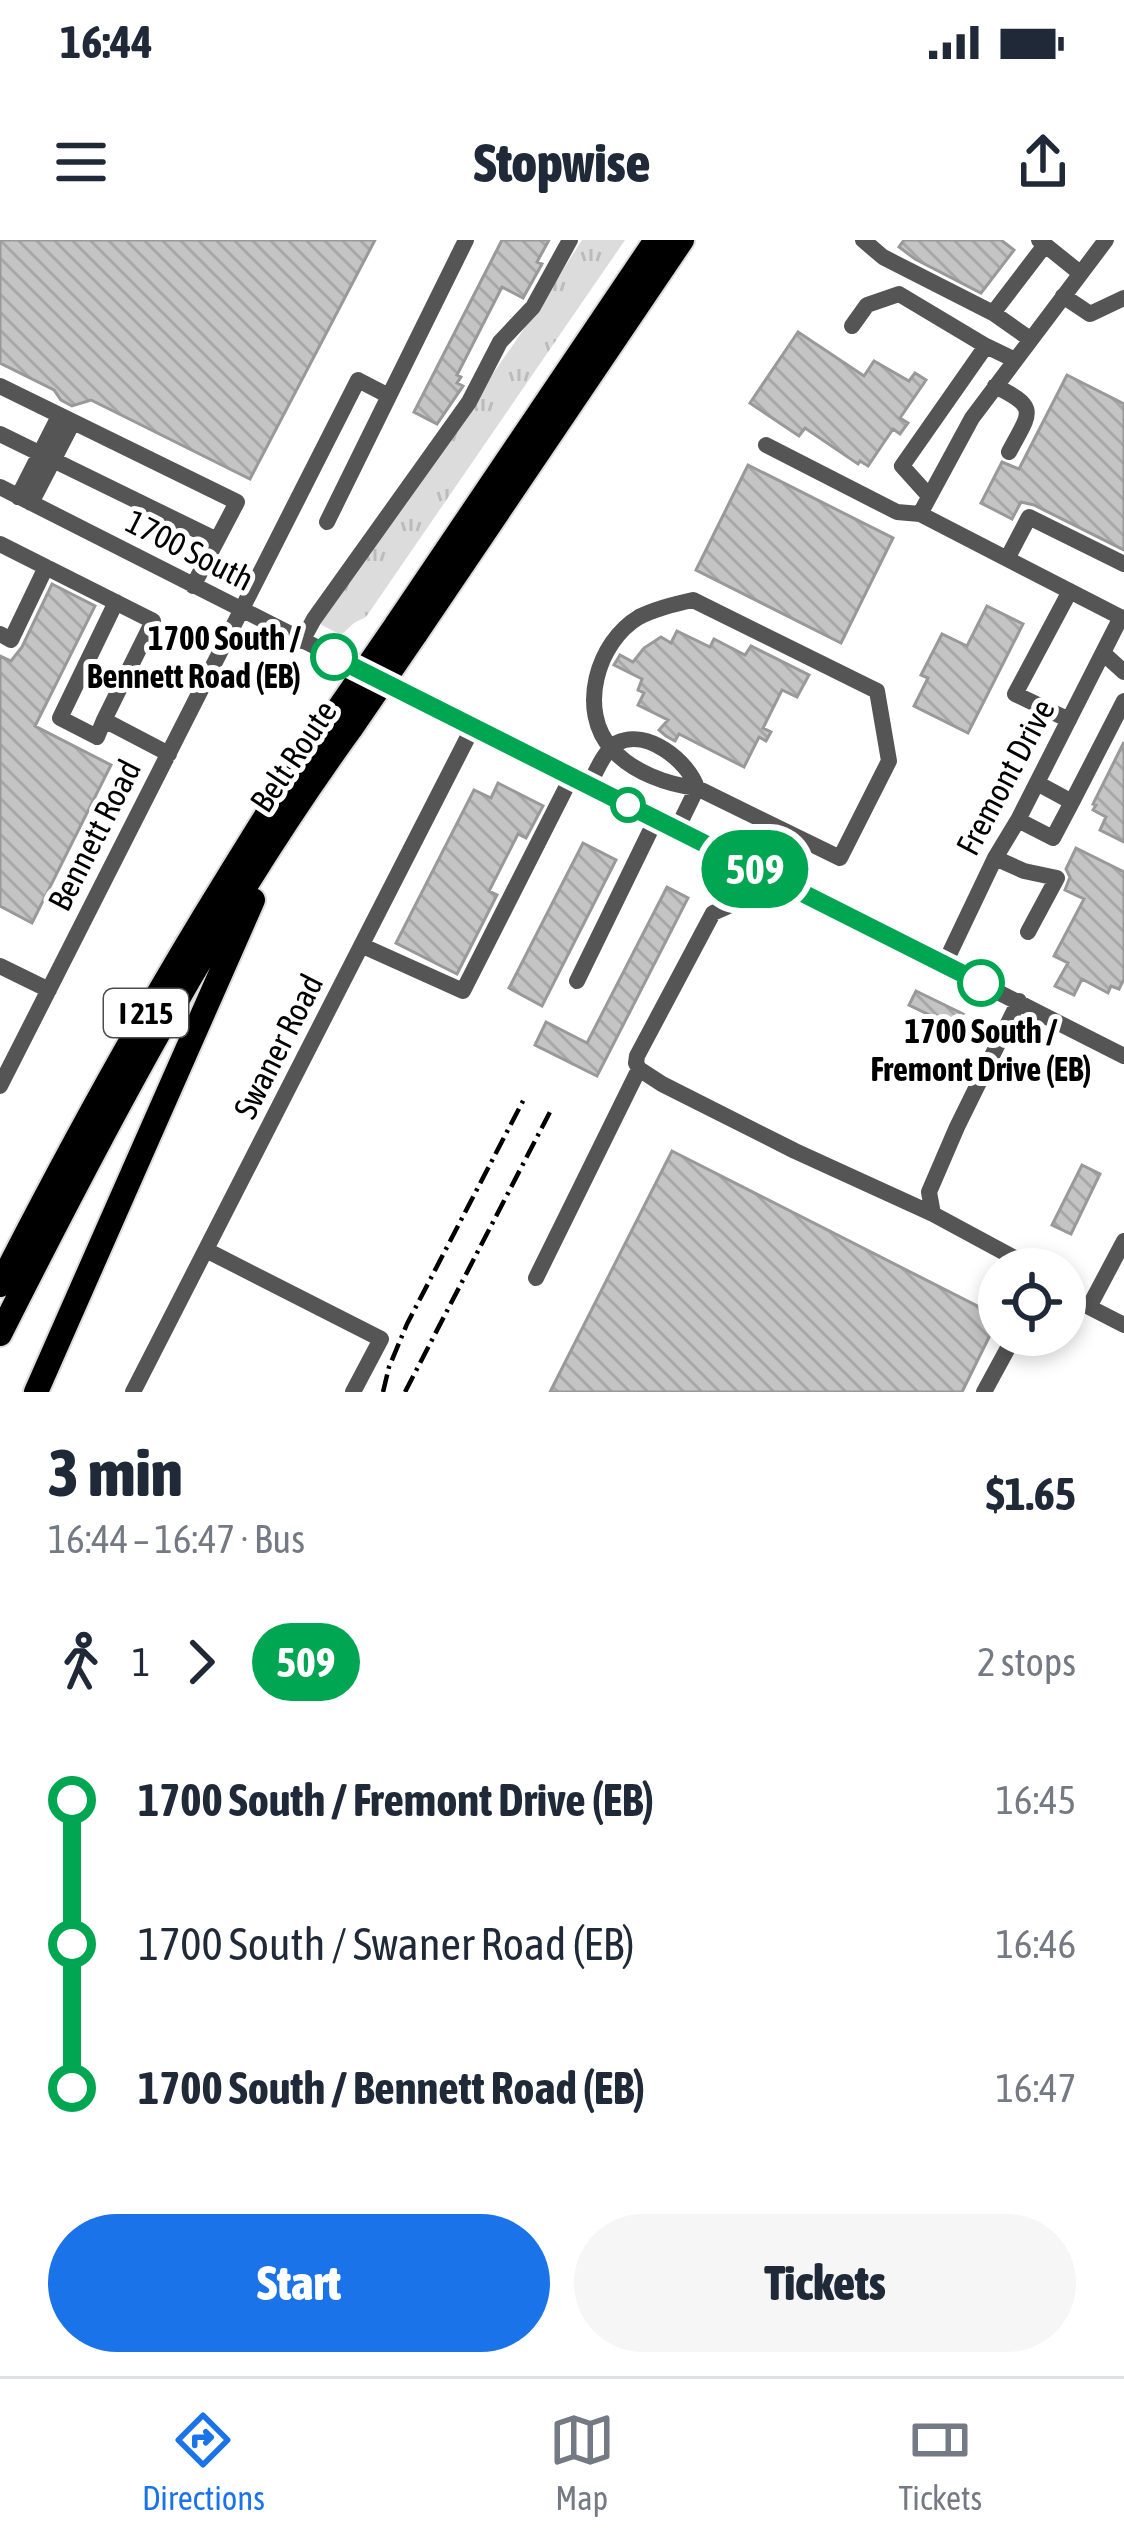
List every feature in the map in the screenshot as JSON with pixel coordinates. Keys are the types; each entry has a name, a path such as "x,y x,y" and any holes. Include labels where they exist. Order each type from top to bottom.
{"highway":[{"path":"622,290 645,240"},
{"name":"Belt Route","path":"406,630 656,240"},
{"name":"Belt Route","path":"0,1285 91,1109 263,820 342,723 682,240"},
{"name":"Belt Route","path":"0,1334 110,1119 342,723"},
{"path":"36,1392 285,826"}],"street":[{"path":"327,522 466,240"},
{"path":"302,641 469,402 500,342 532,307 570,240"},
{"path":"863,240 1030,339"},
{"path":"920,514 972,418 1106,240"},
{"path":"993,313 1042,243 1080,273"},
{"path":"852,326 867,305 899,294 1015,360"},
{"path":"1063,296 1090,314 1124,298"},
{"path":"929,496 902,466 986,346"},
{"name":"Bennett Road","path":"0,1086 358,380 389,396"},
{"path":"0,386 237,502 194,586"},
{"path":"995,386 1021,399 1028,408 1009,452"},
{"path":"25,500 66,419"},
{"path":"0,434 217,541"},
{"path":"766,445 897,512 920,514 1123,618"},
{"name":"1700 South","path":"0,488 1124,1056"},
{"path":"1007,559 1030,517 1124,564"},
{"path":"0,544 116,602 153,621 97,736 60,718 116,602"},
{"path":"0,634 11,640 46,567"},
{"path":"1069,720 1015,694 1070,591"},
{"path":"693,600 877,691 889,761 840,858 697,788 672,785 610,748 595,715 599,665 614,640 635,620 667,605 693,600"},
{"name":"Fremont Drive","path":"944,965 995,858 1123,618"},
{"path":"1103,653 1124,672"},
{"path":"1018,820 1054,838 1124,701"},
{"path":"104,721 169,754"},
{"name":"Swaner Road","path":"134,1392 473,727"},
{"path":"363,946 463,991 580,780 610,748 622,740 650,743 686,765 697,788"},
{"path":"1037,783 1072,802"},
{"path":"676,830 697,788"},
{"path":"577,981 656,819"},
{"path":"995,858 1057,878 1028,932"},
{"path":"749,866 731,905 712,913 637,1056 639,1069 996,1248"},
{"path":"0,965 49,990"},
{"path":"933,1214 929,1192 1018,1001"},
{"path":"536,1278 639,1069"},
{"path":"1124,1241 1089,1307 1124,1325"},
{"path":"206,1250 381,1339 353,1392"},
{"path":"984,1392 1004,1356"}],"green space":[{"path":"582,240 625,240 366,617 341,635 320,624 537,310"}],"building":[{"path":"0,240 375,240 250,479 91,400 72,406 54,390 0,363"},
{"path":"502,240 549,240 523,298 502,287 457,375 461,377 457,383 463,386 437,424 414,412"},
{"path":"904,240 1001,240 1014,250 981,293 915,259 899,247"},
{"path":"798,332 864,376 874,361 909,381 915,373 926,380 900,418 908,423 900,434 893,429 868,466 805,428 799,436 750,403"},
{"path":"1067,375 1124,404 1124,550 1034,505 1021,502 1012,519 981,503 1002,462 1019,469"},
{"path":"748,465 893,538 841,643 696,570"},
{"path":"52,584 95,606 35,726 111,765 32,923 0,906 0,656 11,661 22,647"},
{"path":"987,606 1023,624 968,733 914,706 928,678 921,675 942,634 967,646"},
{"path":"677,631 710,647 714,639 745,655 751,646 809,675 797,697 782,690 763,728 771,732 766,741 759,737 744,767 679,734 675,741 666,736 659,730 668,720 638,705 644,693 638,690 642,679 614,665 620,655 633,662 661,637 671,643"},
{"path":"1124,742 1124,842 1100,830 1106,817 1093,810 1093,804"},
{"path":"498,783 543,806 526,838 518,834 489,891 497,895 457,974 396,943 474,790 491,798"},
{"path":"583,843 616,860 542,1006 509,988"},
{"path":"1076,848 1124,872 1124,979 1119,989 1111,986 1108,993 1082,979 1074,995 1055,986 1068,963 1054,956 1084,899 1065,890 1070,877 1066,869"},
{"path":"667,887 688,898 597,1076 535,1045 546,1022 587,1043"},
{"path":"916,991 963,1014 956,1028 909,1005"},
{"path":"672,1151 978,1306 980,1356 962,1392 550,1392"},
{"path":"1082,1165 1100,1174 1071,1234 1052,1225"}],"railway":[{"path":"383,1392 407,1324 524,1099"},
{"path":"405,1392 550,1112"}],"bus line":[{"name":"509","path":"334,657 981,983"}],"place":[{"name":"1700 South / Bennett Road (EB)","path":"334,657"},
{"name":"1700 South / Fremont Drive (EB)","path":"981,983"}]}
